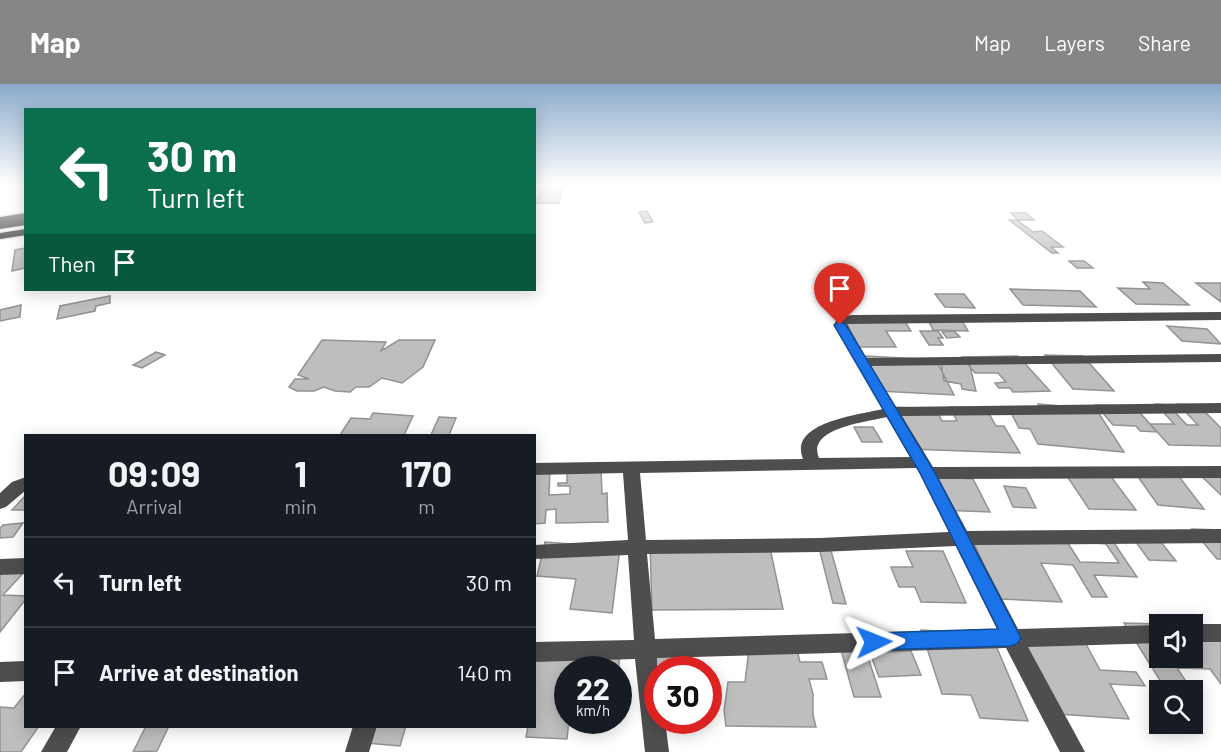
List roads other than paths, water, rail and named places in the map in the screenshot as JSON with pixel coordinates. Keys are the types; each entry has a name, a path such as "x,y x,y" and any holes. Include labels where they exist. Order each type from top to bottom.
{"highway":[{"path":"0,225 24,219"},
{"path":"0,231 24,227"}],"main road":[{"path":"0,220 24,218"},
{"path":"0,237 24,232"}],"street":[{"path":"1073,752 1011,638 963,539 925,468 840,325 841,321 1221,316"},
{"path":"862,362 1221,358"},
{"path":"813,463 808,450 811,440 826,428 890,412 1221,408"},
{"path":"536,468 813,463 925,468 1221,472"},
{"path":"631,467 639,547 645,648 657,752"},
{"path":"0,503 18,486 24,484"},
{"path":"536,552 963,539 1221,536"},
{"path":"0,567 24,566"},
{"path":"1203,633 1221,633"},
{"path":"536,652 1149,634"},
{"path":"0,672 24,671"},
{"path":"53,752 68,728"},
{"path":"357,752 364,728"}]}
